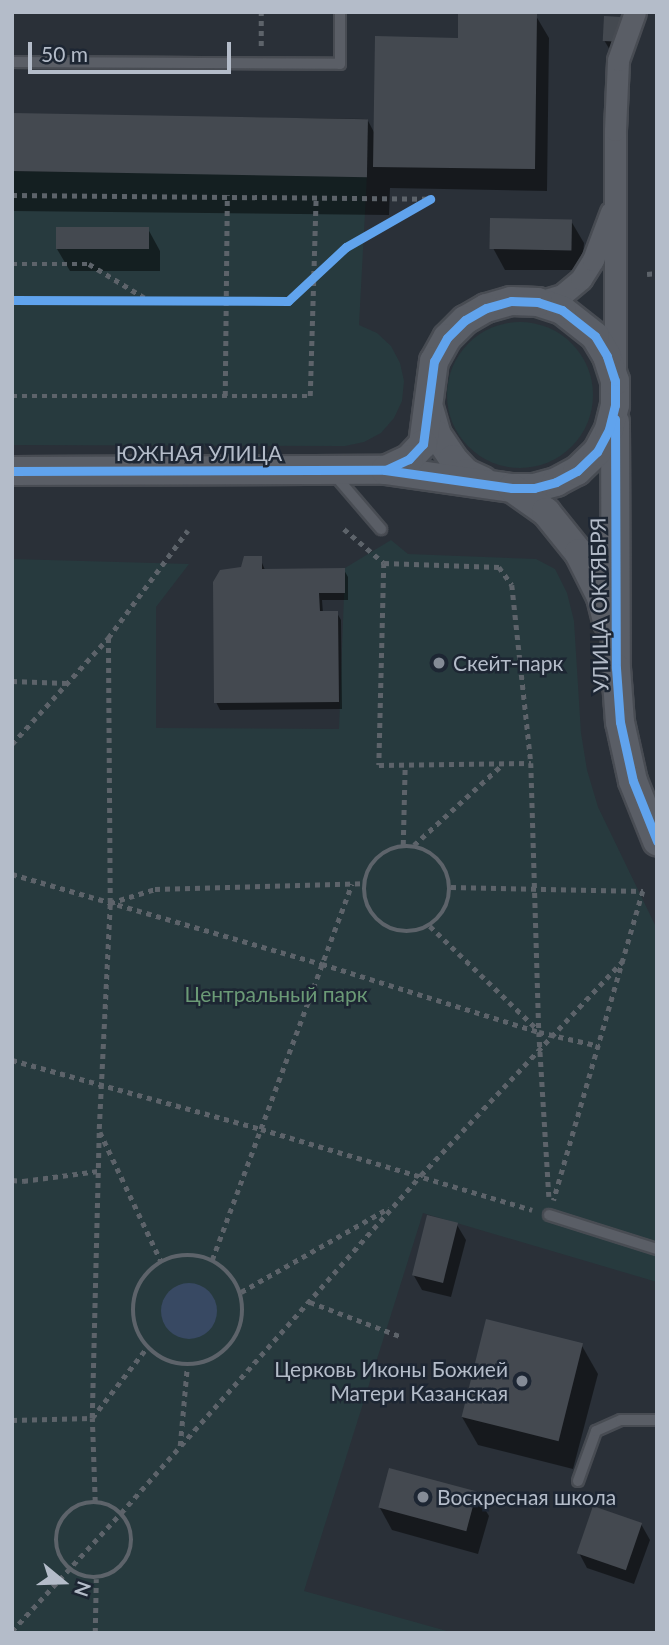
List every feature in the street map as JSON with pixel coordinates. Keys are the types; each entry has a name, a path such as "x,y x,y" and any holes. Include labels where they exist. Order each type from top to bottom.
{"street":[{"name":"УЛИЦА ОКТЯБРЯ","path":"635,12 618,60 616,668 620,722 633,781 656,836"},
{"name":"УЛИЦА ОКТЯБРЯ","path":"538,302 562,295 581,279 593,260 616,197"},
{"path":"385,470 410,459 423,444 434,361 447,338 466,320 486,308 511,301 538,302 562,310 595,336 607,356 615,393 609,429 597,452 577,471 556,482 534,488 501,486 466,473 437,435 429,408"},
{"name":"ЮЖНАЯ УЛИЦА","path":"12,471 385,470 501,486"},
{"name":"УЛИЦА ОКТЯБРЯ","path":"501,486 546,512 592,575 601,597 616,668"}],"lane":[{"path":"12,62 340,65 340,12"},
{"path":"330,470 381,529"},
{"path":"550,1215 657,1249"},
{"path":"578,1481 596,1431 621,1420 657,1420"}],"path":[{"path":"12,195 430,199"},
{"path":"225,396 227,195"},
{"path":"12,396 310,396 316,197"},
{"path":"406,212 430,199"},
{"path":"12,264 89,264 145,298"},
{"path":"305,285 322,269"},
{"path":"647,274 657,273"},
{"path":"118,299 159,299"},
{"path":"212,300 238,300"},
{"path":"344,529 384,563 499,567 512,585 531,763 539,1032 550,1215"},
{"path":"12,744 108,638 188,530"},
{"path":"384,563 379,765 531,763"},
{"path":"95,1502 92,1418 99,1129 110,903 108,638"},
{"path":"12,681 67,683"},
{"path":"414,846 504,763"},
{"path":"403,845 405,765"},
{"path":"403,845 414,846 433,854 448,869 451,887 446,911 430,926 407,933 386,926 373,917 365,900 364,883 372,862 387,851 403,845"},
{"path":"12,874 323,964 539,1032 598,1046"},
{"path":"110,903 156,889 364,883"},
{"path":"212,1260 352,884"},
{"path":"451,887 643,891 550,1215"},
{"path":"430,926 539,1032"},
{"path":"12,1631 121,1513 421,1175 551,1034 623,961"},
{"path":"12,1060 421,1175 550,1215"},
{"path":"99,1129 161,1261"},
{"path":"12,1180 98,1171"},
{"path":"241,1292 393,1206"},
{"path":"177,1255 196,1255 212,1260 230,1273 241,1292 243,1319 233,1343 213,1361 187,1367 165,1362 146,1349 134,1327 132,1301 142,1278 161,1261 177,1255"},
{"path":"310,1302 402,1337"},
{"path":"92,1418 146,1349"},
{"path":"179,1448 187,1367"},
{"path":"12,1420 92,1418"},
{"path":"95,1502 109,1505 121,1513 130,1526 133,1541 130,1555 121,1567 96,1580 70,1569 58,1554 56,1540 59,1525 74,1508 95,1502"},
{"path":"95,1633 96,1580"}],"green space":[{"path":"12,171 367,175 359,325 377,333 391,346 400,363 404,381 402,401 394,418 381,433 364,442 345,446 12,445"},
{"path":"520,322 548,328 572,343 587,367 593,395 587,423 572,447 548,462 520,468 492,462 468,447 453,423 447,395 453,367 468,343 492,328"},
{"name":"Центральный парк","path":"391,540 408,554 536,559 555,569 567,593 574,621 581,733 587,770 598,807 657,929 657,1282 423,1213 304,1591 454,1633 12,1633 12,559 189,564 156,607 156,728 339,729 345,568"}],"water":[{"path":"189,1283 200,1285 209,1291 215,1300 215,1322 209,1331 200,1337 189,1339 178,1337 169,1331 163,1322 161,1311 163,1300 169,1291 178,1285"}],"building":[{"path":"458,13 537,14 535,169 373,167 375,36 458,38"},
{"path":"604,16 621,17 620,42 603,41"},
{"path":"12,113 368,119 367,177 12,171"},
{"path":"490,218 572,219 571,250 489,249"},
{"path":"56,227 149,227 149,249 56,249"},
{"path":"244,556 262,556 262,569 345,568 345,593 319,593 320,611 338,611 339,702 214,703 213,582 220,570 241,567"},
{"path":"427,1215 458,1223 443,1283 412,1275"},
{"name":"Церковь Иконы Божией Матери Казанская","path":"486,1319 583,1343 559,1441 462,1417"},
{"path":"389,1468 477,1492 466,1531 378,1508"},
{"path":"593,1506 642,1523 626,1570 577,1553"}],"cycle path":[{"path":"12,300 288,301 346,247 430,199"},
{"path":"12,471 385,470 512,488 534,488 556,482 577,471 597,452 609,429 615,405 615,381 607,356 595,336 562,310 538,302 511,301 486,308 465,320 447,338 434,361 423,444 409,459 385,470"},
{"path":"615,419 616,668 620,722 633,781 657,841"}],"place":[{"name":"Скейт-парк","path":"439,663"},
{"name":"Церковь Иконы Божией Матери Казанская","path":"522,1381"},
{"name":"Воскресная школа","path":"423,1497"}]}
